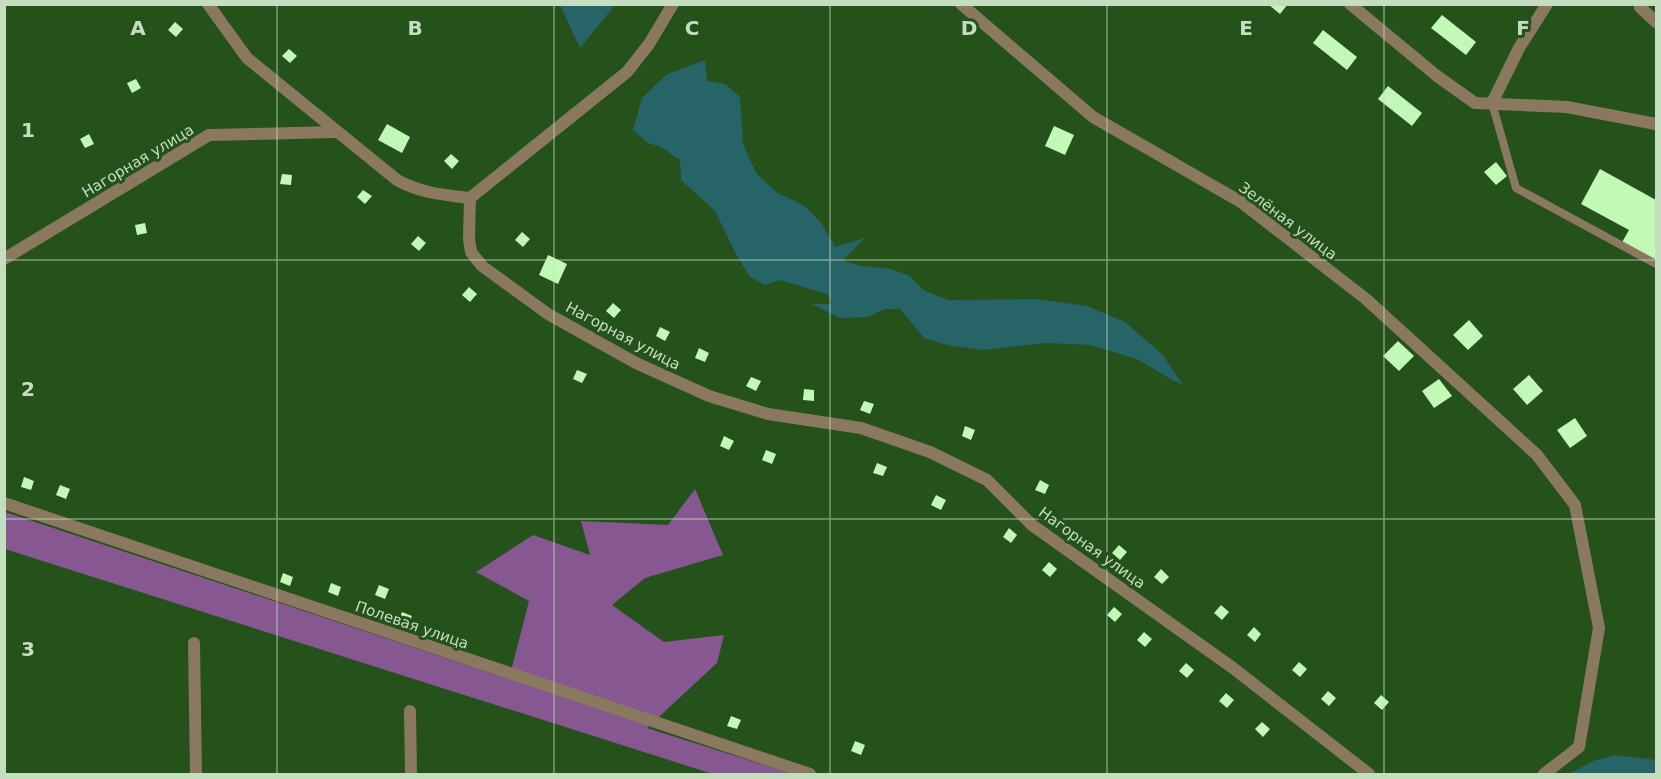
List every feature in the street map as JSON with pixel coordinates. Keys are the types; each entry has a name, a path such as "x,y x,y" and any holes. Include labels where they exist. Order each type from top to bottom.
{"street":[{"path":"208,4 247,58 397,180 427,193 470,198 627,72 650,44 673,4"},
{"name":"Зелёная улица","path":"961,4 1093,117 1241,202 1366,299 1537,454 1547,467 1575,505 1599,628 1579,747 1544,774"},
{"path":"1350,4 1437,76 1475,103 1567,107 1656,124"},
{"path":"1492,103 1519,48 1547,4"},
{"path":"1640,5 1656,22"},
{"name":"Нагорная улица","path":"4,259 209,135 336,132"},
{"name":"Нагорная улица","path":"470,198 471,252 482,266 548,314 636,363 709,396 768,414 861,428 930,452 987,480 1032,525 1233,668 1368,774"},
{"name":"Полевая улица","path":"4,503 810,774"},
{"path":"194,643 196,774"},
{"path":"410,711 411,774"}],"lane":[{"path":"1492,103 1516,188 1656,264"}],"shaded area":[{"path":"695,489 723,555 645,578 612,605 664,642 724,635 717,663 647,728 792,774 713,774 5,549 5,512 509,679 529,601 476,572 533,535 590,555 581,521 668,525"}],"water":[{"path":"560,5 615,5 580,48"},
{"path":"705,60 707,81 725,84 740,97 743,144 756,173 776,192 805,206 822,224 835,247 865,238 842,261 891,269 910,276 923,290 948,300 1037,299 1087,306 1125,322 1162,354 1183,385 1137,359 1091,345 1046,343 982,350 947,345 924,338 900,309 885,309 868,317 840,318 812,304 832,304 827,294 780,280 765,285 750,277 715,211 681,180 680,160 661,147 648,143 633,130 642,98 667,74"},
{"path":"1614,755 1656,760 1656,774 1569,774 1593,761"}],"building":[{"path":"1268,4 1288,4 1280,14"},
{"path":"1442,15 1476,42 1466,55 1431,28"},
{"path":"175,22 183,29 176,37 168,30"},
{"path":"1323,30 1357,57 1347,70 1313,43"},
{"path":"289,49 297,56 290,63 282,56"},
{"path":"136,79 141,88 132,93 127,83"},
{"path":"1388,86 1422,113 1412,126 1378,99"},
{"path":"387,124 410,137 402,153 378,140"},
{"path":"1054,126 1074,135 1065,155 1045,146"},
{"path":"89,134 94,144 85,148 80,139"},
{"path":"451,154 459,161 452,169 444,161"},
{"path":"1496,162 1507,176 1496,185 1484,172"},
{"path":"1600,169 1656,200 1656,264 1621,244 1629,230 1581,204"},
{"path":"282,174 292,175 291,185 280,184"},
{"path":"363,190 372,196 365,204 357,197"},
{"path":"145,223 147,233 137,235 135,225"},
{"path":"522,232 530,239 523,247 515,240"},
{"path":"418,236 426,243 419,251 411,244"},
{"path":"548,255 567,264 558,284 539,275"},
{"path":"469,287 477,294 470,302 462,295"},
{"path":"613,303 621,310 614,318 606,311"},
{"path":"1469,320 1483,336 1468,350 1453,335"},
{"path":"660,327 670,332 665,341 656,336"},
{"path":"1398,341 1414,356 1399,371 1383,356"},
{"path":"699,348 709,353 705,362 695,358"},
{"path":"577,370 587,374 582,383 573,379"},
{"path":"1529,375 1543,391 1527,405 1513,389"},
{"path":"751,377 761,381 756,391 746,386"},
{"path":"1439,379 1452,396 1434,408 1422,391"},
{"path":"804,389 814,390 814,401 803,400"},
{"path":"864,401 874,404 870,414 860,410"},
{"path":"1575,418 1587,436 1570,448 1557,430"},
{"path":"965,426 975,430 971,440 962,436"},
{"path":"724,436 734,441 729,450 720,446"},
{"path":"766,450 776,454 772,464 762,460"},
{"path":"877,463 887,467 883,476 873,473"},
{"path":"24,477 34,481 31,490 21,487"},
{"path":"1040,480 1049,485 1045,494 1035,490"},
{"path":"60,485 70,489 66,499 56,495"},
{"path":"936,495 946,500 941,510 931,505"},
{"path":"1009,528 1017,535 1011,543 1003,537"},
{"path":"1119,545 1127,552 1120,560 1112,553"},
{"path":"1049,562 1057,569 1050,577 1042,570"},
{"path":"1161,569 1169,577 1162,584 1154,577"},
{"path":"283,573 293,577 290,586 280,582"},
{"path":"331,583 341,587 338,596 328,592"},
{"path":"379,585 389,589 385,599 375,595"},
{"path":"1221,605 1229,612 1222,620 1214,613"},
{"path":"1114,607 1122,614 1115,622 1107,615"},
{"path":"402,612 412,616 408,625 398,622"},
{"path":"1254,627 1261,634 1255,642 1247,635"},
{"path":"1144,632 1152,639 1145,647 1137,640"},
{"path":"1299,662 1307,669 1300,677 1292,670"},
{"path":"1186,663 1194,670 1187,678 1179,671"},
{"path":"1328,691 1336,698 1329,706 1321,699"},
{"path":"1226,693 1234,700 1227,708 1219,701"},
{"path":"1381,695 1389,702 1382,710 1374,703"},
{"path":"731,716 741,720 737,729 727,726"},
{"path":"1262,722 1270,729 1263,737 1255,729"},
{"path":"855,741 865,745 861,755 851,751"}]}
